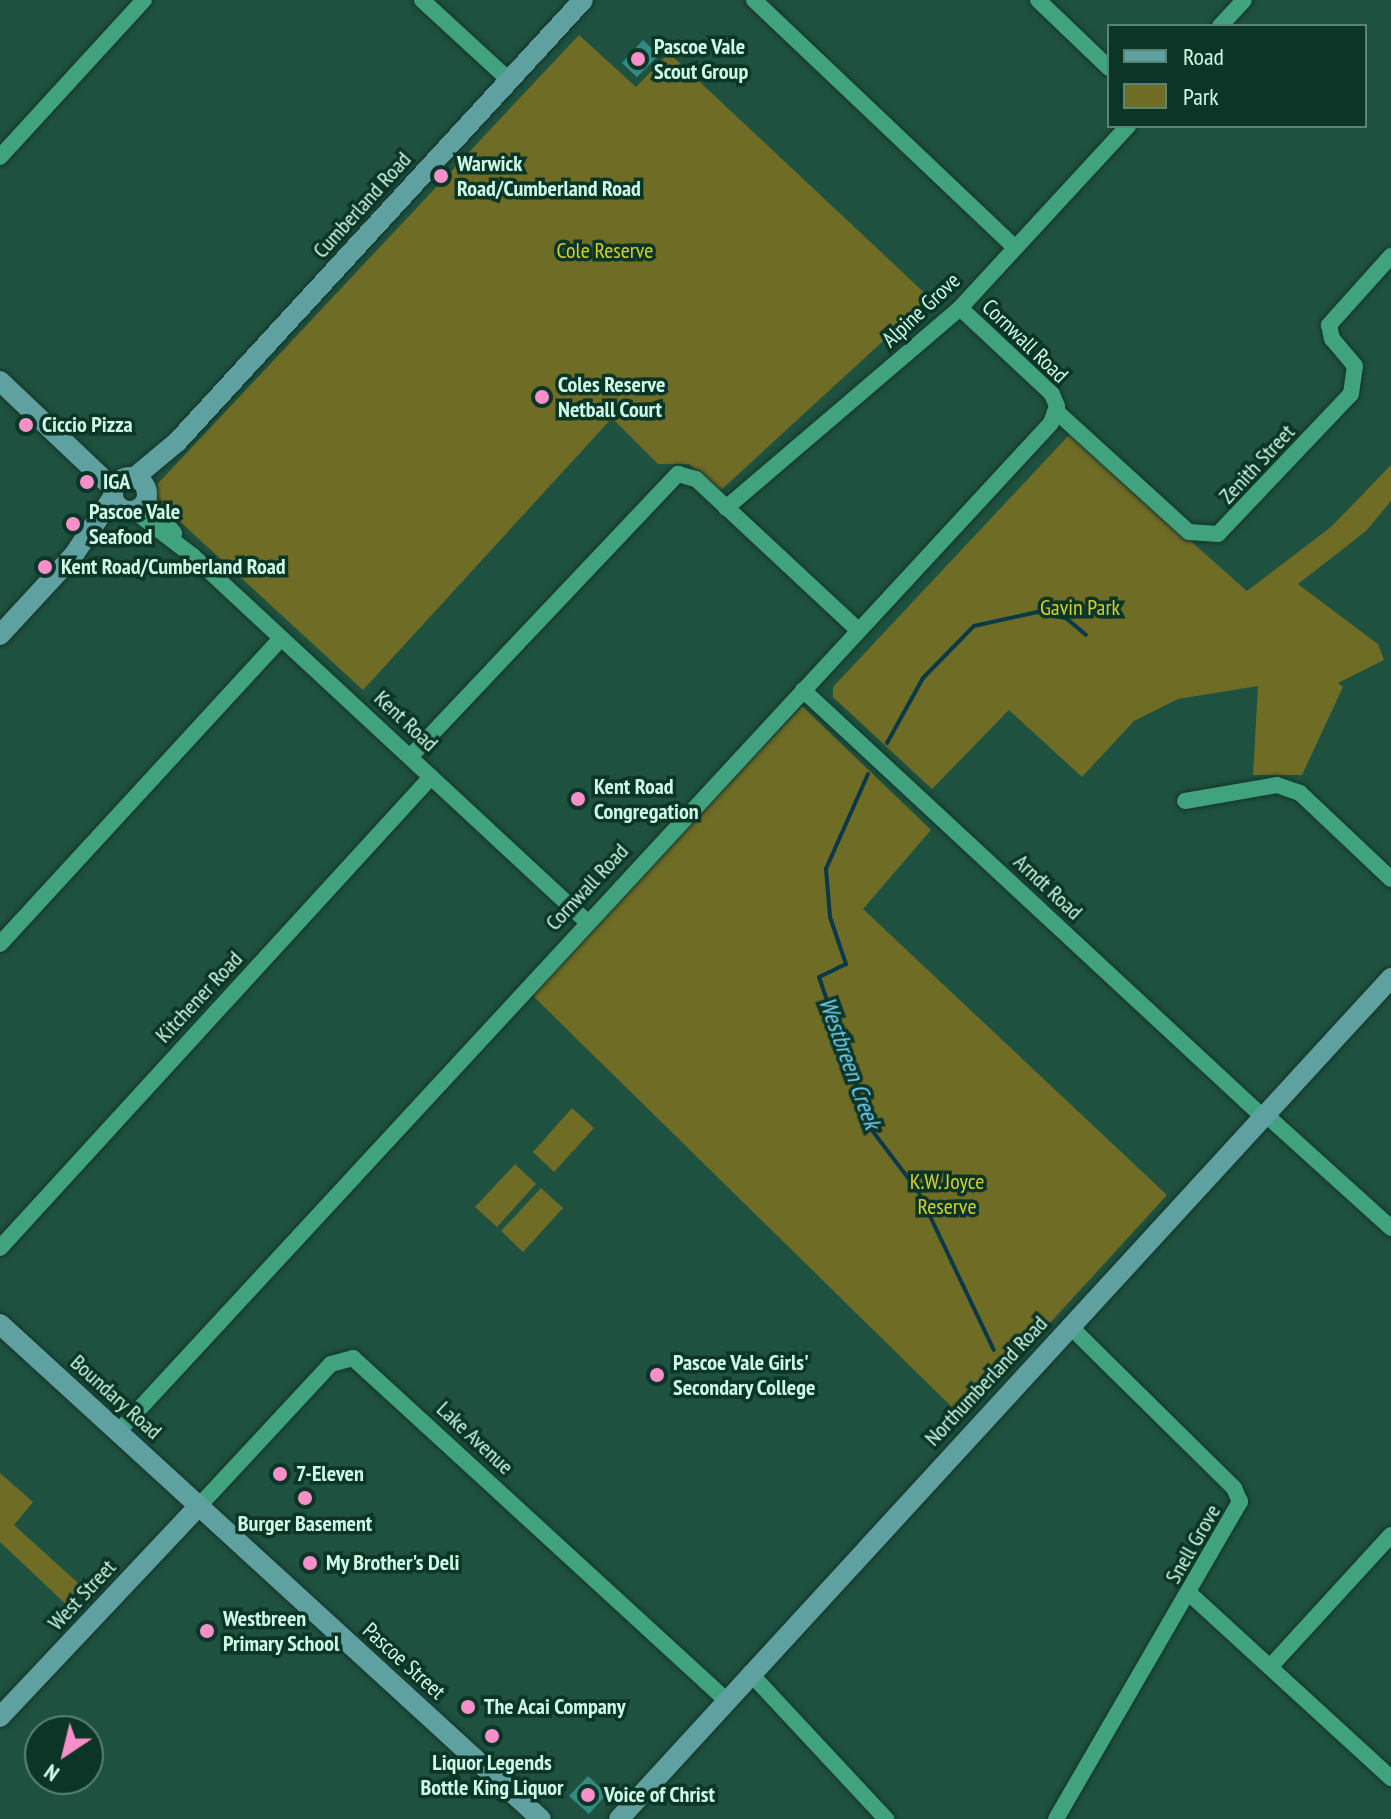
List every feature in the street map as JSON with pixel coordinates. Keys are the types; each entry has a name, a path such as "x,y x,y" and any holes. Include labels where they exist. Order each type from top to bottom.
{"street":[{"path":"0,157 144,0"},
{"path":"422,0 509,80"},
{"name":"Cumberland Road","path":"4,623 73,556 583,0"},
{"path":"754,0 1015,248"},
{"path":"1038,0 1107,66"},
{"path":"1222,24 1244,0"},
{"name":"Alpine Grove","path":"726,508 960,308 1126,128"},
{"name":"Zenith Street","path":"1057,412 1189,532 1218,534 1351,394 1355,366 1332,339 1329,325 1391,256"},
{"name":"Cornwall Road","path":"118,1432 1057,412 1044,385 960,308"},
{"name":"Kent Road","path":"0,381 130,494 586,921"},
{"path":"410,757 667,482 689,475 858,630"},
{"path":"0,944 281,638"},
{"name":"Arndt Road","path":"803,690 1391,1228"},
{"name":"Kitchener Road","path":"0,1248 431,777"},
{"path":"1185,801 1277,785 1300,793 1391,879"},
{"name":"Northumberland Road","path":"619,1819 1391,978"},
{"name":"Boundary Road","path":"0,1324 199,1506"},
{"name":"Snell Grove","path":"1056,1819 1236,1516 1238,1495 1070,1326"},
{"name":"Lake Avenue","path":"199,1506 331,1364 353,1358 726,1700"},
{"name":"West Street","path":"0,1717 199,1506"},
{"name":"Pascoe Street","path":"199,1506 541,1819"},
{"path":"1270,1667 1391,1535"},
{"path":"1190,1594 1391,1778"},
{"path":"750,1673 886,1819"}],"green space":[{"name":"Cole Reserve","path":"579,35 636,87 669,53 930,298 721,490 689,464 658,464 612,418 363,690 149,493"},
{"name":"Gavin Park","path":"1070,434 1247,591 1331,527 1391,465 1391,501 1366,531 1298,584 1378,644 1384,660 1338,683 1343,687 1302,775 1253,775 1258,686 1178,699 1134,721 1082,777 1009,710 932,789 833,697 833,687"},
{"name":"K.W. Joyce Reserve","path":"802,706 931,830 863,909 1167,1195 963,1418 530,993"},
{"path":"572,1108 594,1128 554,1172 533,1152"},
{"path":"515,1164 536,1184 497,1227 475,1207"},
{"path":"541,1188 563,1208 523,1252 501,1231"},
{"path":"0,1473 33,1502 14,1525 87,1591 71,1609 0,1542"}],"building":[{"name":"Pascoe Vale Scout Group","path":"643,40 659,55 637,77 622,63"},
{"name":"Voice of Christ","path":"588,1776 607,1794 589,1814 569,1796"}],"waterway":[{"name":"Westbreen Creek","path":"887,743 923,678 974,626 1037,612 1066,618 1086,635"},
{"name":"Westbreen Creek","path":"868,774 826,869 830,917 846,964 819,977 871,1129 918,1191 994,1350"}],"place":[{"name":"Pascoe Vale Scout Group","path":"638,59"},
{"name":"Warwick Road/Cumberland Road","path":"441,176"},
{"name":"Coles Reserve Netball Court","path":"542,397"},
{"name":"Ciccio Pizza","path":"26,425"},
{"name":"IGA","path":"87,482"},
{"name":"Pascoe Vale Seafood","path":"73,524"},
{"name":"Kent Road/Cumberland Road","path":"45,567"},
{"name":"Kent Road Congregation","path":"578,799"},
{"name":"Pascoe Vale Girls' Secondary College","path":"657,1375"},
{"name":"7-Eleven","path":"280,1474"},
{"name":"Burger Basement","path":"305,1498"},
{"name":"My Brother's Deli","path":"310,1563"},
{"name":"Westbreen Primary School","path":"207,1631"},
{"name":"The Acai Company","path":"468,1707"},
{"name":"Liquor Legends Bottle King Liquor","path":"492,1736"},
{"name":"Voice of Christ","path":"588,1795"}]}
